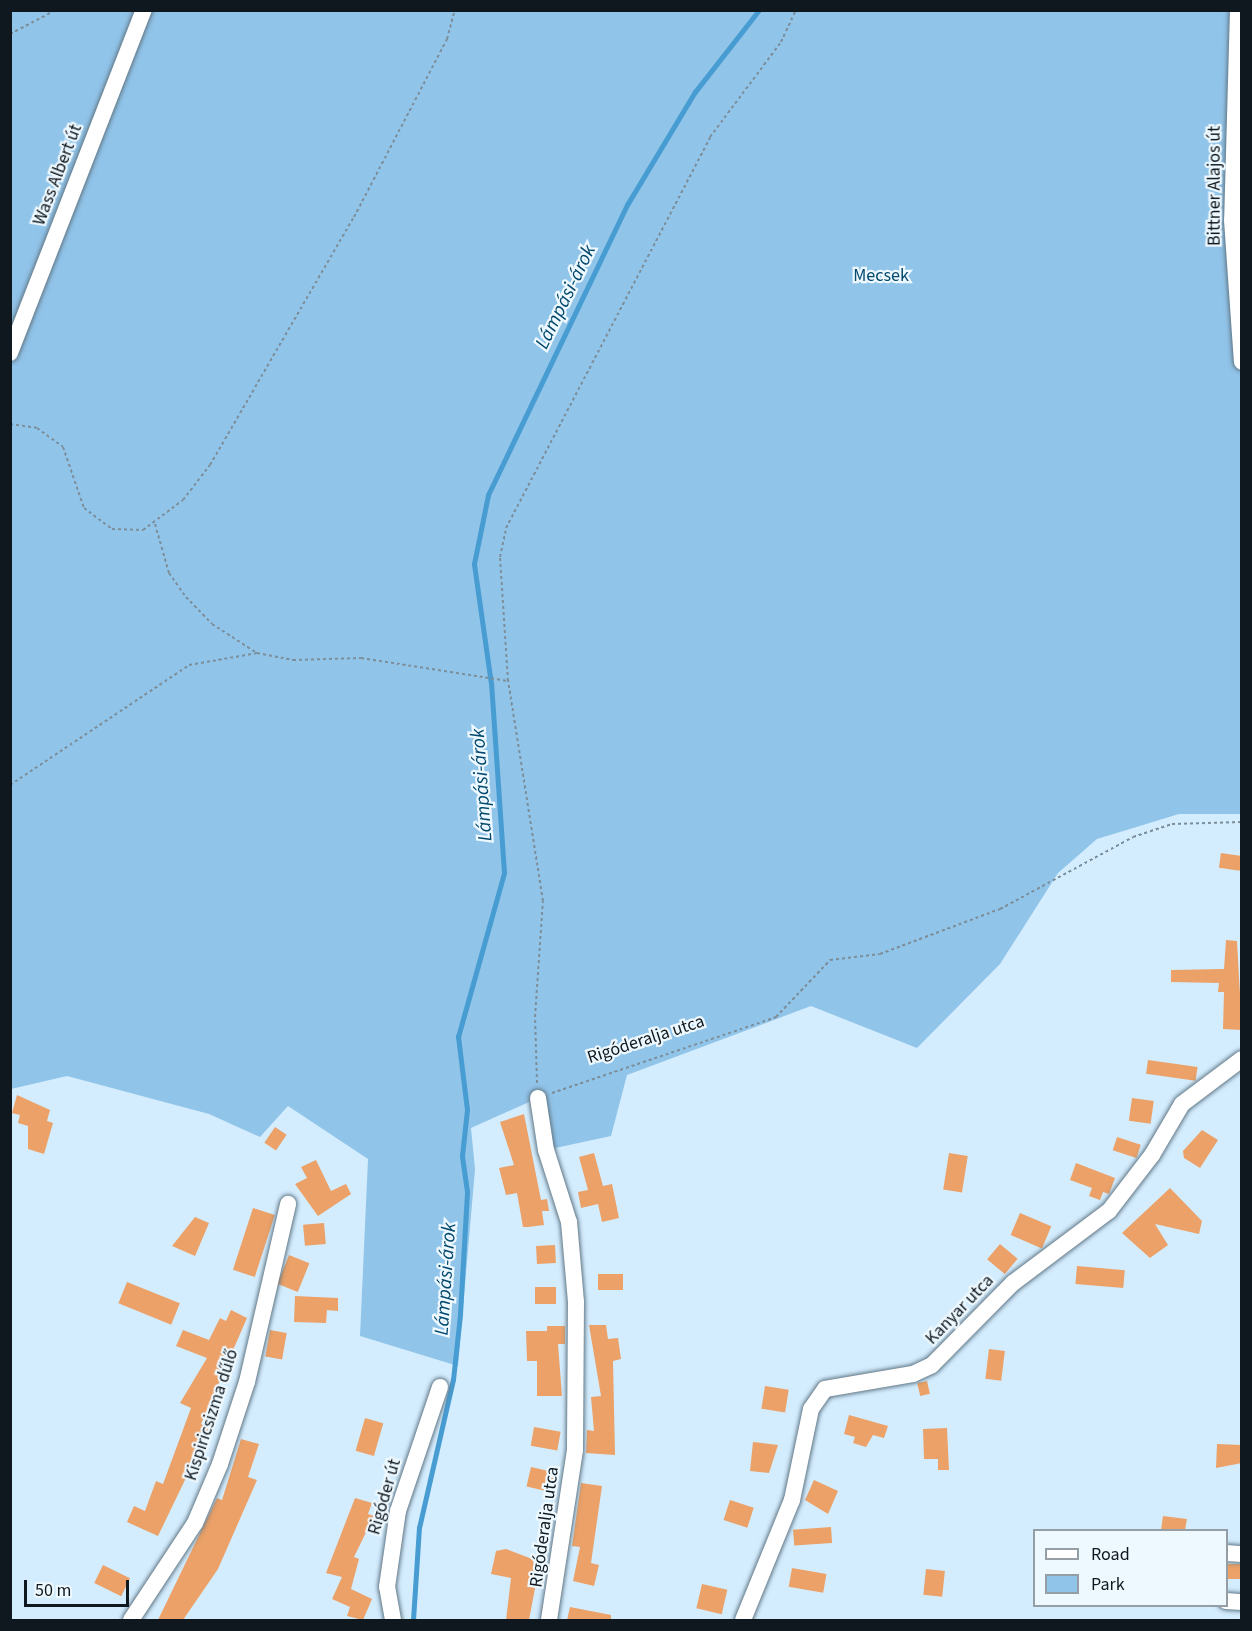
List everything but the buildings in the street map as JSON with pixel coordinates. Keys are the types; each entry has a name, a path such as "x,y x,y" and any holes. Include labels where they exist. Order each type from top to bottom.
{"street":[{"name":"Wass Albert út","path":"10,353 144,10"},
{"name":"Bittner Alajos út","path":"1238,10 1232,220 1242,362"},
{"name":"Kanyar utca","path":"743,1620 792,1500 811,1409 825,1389 837,1383 913,1374 932,1365 1012,1283 1109,1211 1152,1155 1182,1104 1242,1059"},
{"name":"Rigóderalja utca","path":"538,1098 546,1150 569,1222 576,1302 575,1450 549,1620"},
{"name":"Kispiricsizma dűlő","path":"131,1620 195,1523 220,1464 247,1382 288,1204"},
{"name":"Rigóder út","path":"393,1620 387,1587 398,1511 440,1387"}],"path":[{"path":"10,34 56,10"},
{"path":"10,424 37,428 63,447 84,508 96,520 128,532 155,524 210,465 354,218 447,39 455,10"},
{"path":"538,1098 535,1017 543,901 508,681 500,557 506,528 710,137 781,42 796,10"},
{"path":"155,524 169,573 186,597 212,624 257,653"},
{"path":"10,785 189,665 257,653 293,660 345,657 439,668 488,681 508,681"},
{"name":"Rigóderalja utca","path":"538,1098 776,1017 830,960 880,954 1000,909 1133,837 1172,824 1242,822"}],"green space":[{"name":"Mecsek","path":"10,11 1241,11 1241,814 1179,814 1097,839 1058,873 1000,964 917,1048 811,1006 627,1075 611,1136 546,1150 538,1098 471,1128 475,1169 458,1366 360,1336 368,1159 288,1106 260,1137 209,1114 67,1076 11,1089"}],"waterway":[{"name":"Lámpási-árok","path":"413,1620 419,1528 453,1380 460,1314 467,1192 462,1156 467,1110 458,1037 504,873 491,684 474,564 488,495 627,205 695,92 759,10"}]}
